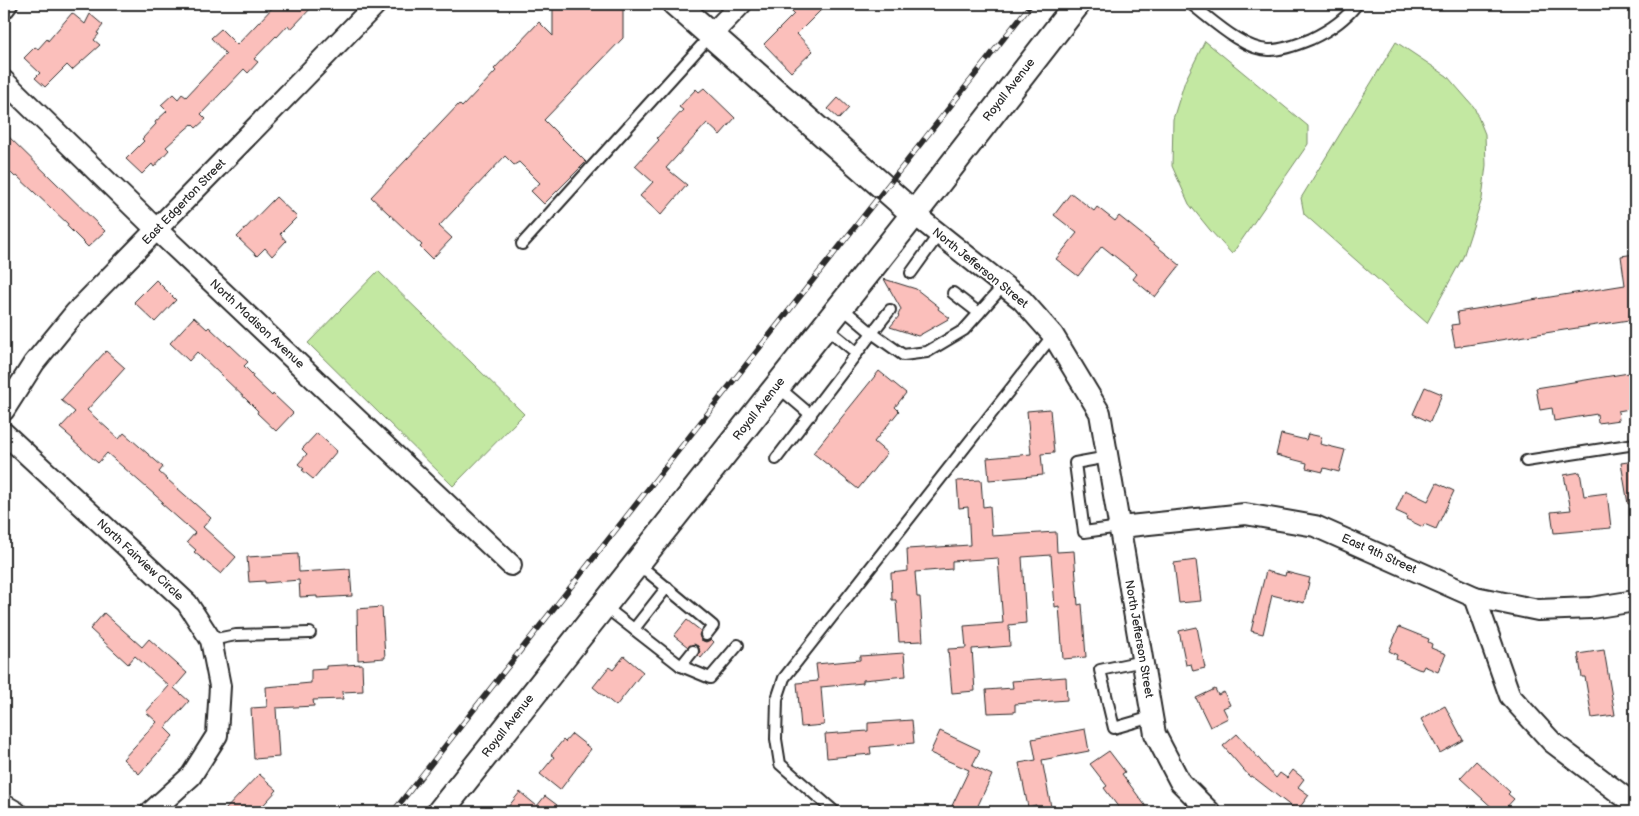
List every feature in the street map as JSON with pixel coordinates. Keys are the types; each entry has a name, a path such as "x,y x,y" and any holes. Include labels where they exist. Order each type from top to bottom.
{"street":[{"path":"4,8 7,4"},
{"name":"East Edgerton Street","path":"4,410 34,364 75,313 376,4"},
{"name":"North Jefferson Street","path":"676,4 914,214 1022,300 1054,335 1100,413 1155,734 1180,782 1210,812"},
{"path":"711,35 741,4"},
{"name":"Royall Avenue","path":"440,812 914,214 1076,4"},
{"name":"North Madison Avenue","path":"4,81 157,230 511,565"},
{"name":"North Fairview Circle","path":"4,433 187,604 211,640 220,686 217,735 191,776 151,812"},
{"name":"East 9th Street","path":"1120,527 1245,514 1315,526 1475,597 1538,610 1591,608 1635,600"},
{"path":"1475,597 1510,696 1552,742 1635,805"},
{"path":"4,804 16,812"}],"lane":[{"path":"1191,4 1232,36 1252,46 1269,50 1285,48 1324,33 1350,14 1357,4"},
{"path":"522,244 711,35"},
{"path":"911,273 939,234"},
{"path":"840,307 903,355 926,352 964,330 1004,286"},
{"path":"953,293 979,314"},
{"path":"776,459 890,310"},
{"path":"824,327 857,353"},
{"path":"835,812 780,764 776,739 777,699 784,678 1054,335"},
{"path":"777,386 811,414"},
{"path":"1526,461 1635,444"},
{"path":"1108,457 1075,463 1084,532 1120,527"},
{"path":"638,563 714,626 706,635"},
{"path":"634,629 668,587"},
{"path":"604,606 681,666 710,678 738,645"},
{"path":"211,640 236,635 310,633"},
{"path":"681,666 693,651"},
{"path":"1143,661 1100,670 1114,728 1152,717"}],"green space":[{"path":"1205,41 1308,126 1308,144 1232,254 1189,204 1172,166 1173,119 1185,81"},
{"path":"1396,42 1447,76 1474,107 1485,134 1486,165 1482,199 1463,257 1427,323 1304,214 1301,198"},
{"path":"378,271 524,414 453,486 308,343"}],"building":[{"path":"276,4 315,4 291,29 288,25 276,36 254,59 258,62 248,73 244,69 201,114 206,119 196,128 192,124 186,129 166,147 169,150 154,167 152,164 142,174 126,159 144,141 142,139 156,124 155,122 167,111 161,105 173,94 178,99 182,94 186,97 226,54 211,38 221,29 237,45"},
{"path":"553,4 623,4 623,38 544,120 586,162 544,204 531,191 540,183 519,162 514,165 505,156 439,226 452,238 432,259 420,247 422,245 371,197 459,104 462,107 496,71 494,69 539,22 553,36"},
{"path":"799,4 827,4 797,34 813,51 791,72 764,44 794,14 791,11"},
{"path":"72,13 85,24 90,14 103,25 94,40 100,45 72,70 67,65 45,87 35,78 40,73 24,58 35,47 38,49 47,39 48,41"},
{"path":"704,88 735,118 720,135 707,123 666,168 687,185 661,215 640,196 653,182 635,166 659,140 657,138 683,110 679,107 696,89 699,92"},
{"path":"838,98 849,108 839,119 828,109"},
{"path":"4,132 105,231 88,247 67,226 68,224 4,166"},
{"path":"1071,193 1094,211 1097,207 1115,221 1119,216 1180,265 1155,297 1133,279 1137,274 1102,246 1078,276 1056,259 1077,233 1054,215"},
{"path":"276,197 297,217 280,234 286,241 272,256 265,248 257,256 237,237"},
{"path":"1635,254 1635,319 1455,347 1451,325 1459,324 1457,312 1625,285 1621,256"},
{"path":"884,279 916,289 950,318 918,336 890,327 899,316 901,309"},
{"path":"156,280 176,300 155,322 134,302"},
{"path":"194,317 207,329 209,327 248,362 244,366 253,375 252,377 293,413 276,431 197,352 189,361 170,343"},
{"path":"106,351 125,368 87,410 119,439 124,433 163,467 159,472 211,518 203,527 236,557 221,574 194,552 196,550 187,542 195,533 161,503 163,502 107,453 98,463 60,428 75,412 61,400"},
{"path":"879,371 906,393 895,407 899,411 874,442 887,453 858,489 813,453"},
{"path":"1635,372 1635,408 1618,411 1619,420 1598,423 1597,414 1554,421 1552,408 1540,410 1536,388"},
{"path":"1425,387 1442,394 1430,422 1413,414"},
{"path":"1050,409 1054,453 1041,454 1043,475 989,480 987,458 1031,454 1027,411"},
{"path":"317,433 337,451 313,479 298,464 307,454 302,449"},
{"path":"1281,434 1306,440 1308,434 1322,437 1320,444 1345,450 1339,472 1324,468 1323,472 1306,468 1307,463 1276,455"},
{"path":"1635,461 1635,504 1628,504 1621,463"},
{"path":"1580,472 1584,496 1607,493 1611,528 1554,533 1551,512 1571,510 1564,475"},
{"path":"981,480 983,507 990,506 992,536 1056,532 1057,552 1074,551 1078,605 1082,604 1086,657 1063,659 1059,606 1055,607 1051,555 1022,557 1026,623 1009,625 1010,646 972,649 975,691 952,693 948,649 966,648 964,626 1003,623 998,558 952,561 952,569 915,572 917,597 920,597 923,641 899,642 896,600 892,600 891,573 908,571 907,549 970,545 968,507 959,508 957,481"},
{"path":"1437,483 1454,491 1436,529 1424,524 1423,527 1406,519 1407,516 1396,511 1405,490 1428,501"},
{"path":"298,554 299,572 350,569 352,596 300,597 299,580 265,583 265,581 249,582 247,557"},
{"path":"1196,560 1201,601 1179,603 1174,563"},
{"path":"1266,571 1285,576 1286,572 1310,578 1304,603 1272,595 1263,634 1251,631"},
{"path":"382,607 385,658 358,660 357,609"},
{"path":"104,613 142,647 149,639 187,673 174,688 189,701 165,728 173,736 139,774 123,759 157,722 146,712 169,686 135,656 128,664 90,629"},
{"path":"687,620 701,631 699,635 701,640 706,642 711,639 714,642 701,658 698,655 700,652 698,646 694,644 688,647 674,636"},
{"path":"1197,627 1205,668 1193,671 1191,664 1186,665 1179,631"},
{"path":"1399,627 1429,639 1428,642 1432,644 1431,648 1446,654 1438,672 1424,666 1422,670 1418,669 1396,659 1397,655 1389,651"},
{"path":"1604,650 1615,715 1592,718 1585,677 1582,677 1578,654"},
{"path":"904,653 906,676 863,680 863,683 821,687 824,725 801,727 797,683 818,681 816,664 860,660 860,656"},
{"path":"624,656 643,672 616,706 593,687 609,667 613,670"},
{"path":"362,664 363,691 342,692 343,699 313,700 314,706 276,708 279,757 254,759 251,708 267,707 266,687 311,683 311,670 326,669 326,666"},
{"path":"1066,677 1067,700 1015,704 1015,712 988,713 986,690 1013,688 1012,681"},
{"path":"1215,689 1218,695 1224,692 1230,705 1223,708 1228,718 1210,727 1196,698"},
{"path":"1445,706 1463,740 1440,753 1421,719"},
{"path":"912,720 914,743 870,747 871,754 827,758 825,734 868,731 868,723"},
{"path":"1085,729 1089,751 1042,760 1052,812 1037,812 1036,805 1028,807 1019,763 1036,760 1032,739"},
{"path":"940,731 980,750 972,766 992,775 975,812 949,812 969,770 930,753"},
{"path":"572,734 591,749 560,790 540,774 554,757 551,755 563,740 565,742"},
{"path":"1237,734 1276,778 1280,773 1287,778 1293,770 1304,779 1298,787 1309,795 1297,811 1252,776 1250,777 1223,746"},
{"path":"1109,751 1125,772 1122,774 1150,812 1122,812 1104,788 1107,786 1090,764"},
{"path":"1476,761 1510,792 1508,794 1514,799 1502,812 1497,812 1460,778"},
{"path":"259,774 277,790 257,812 223,812"},
{"path":"520,792 537,806 545,796 557,805 551,812 504,812"}],"railway":[{"path":"393,812 1031,4"}]}
